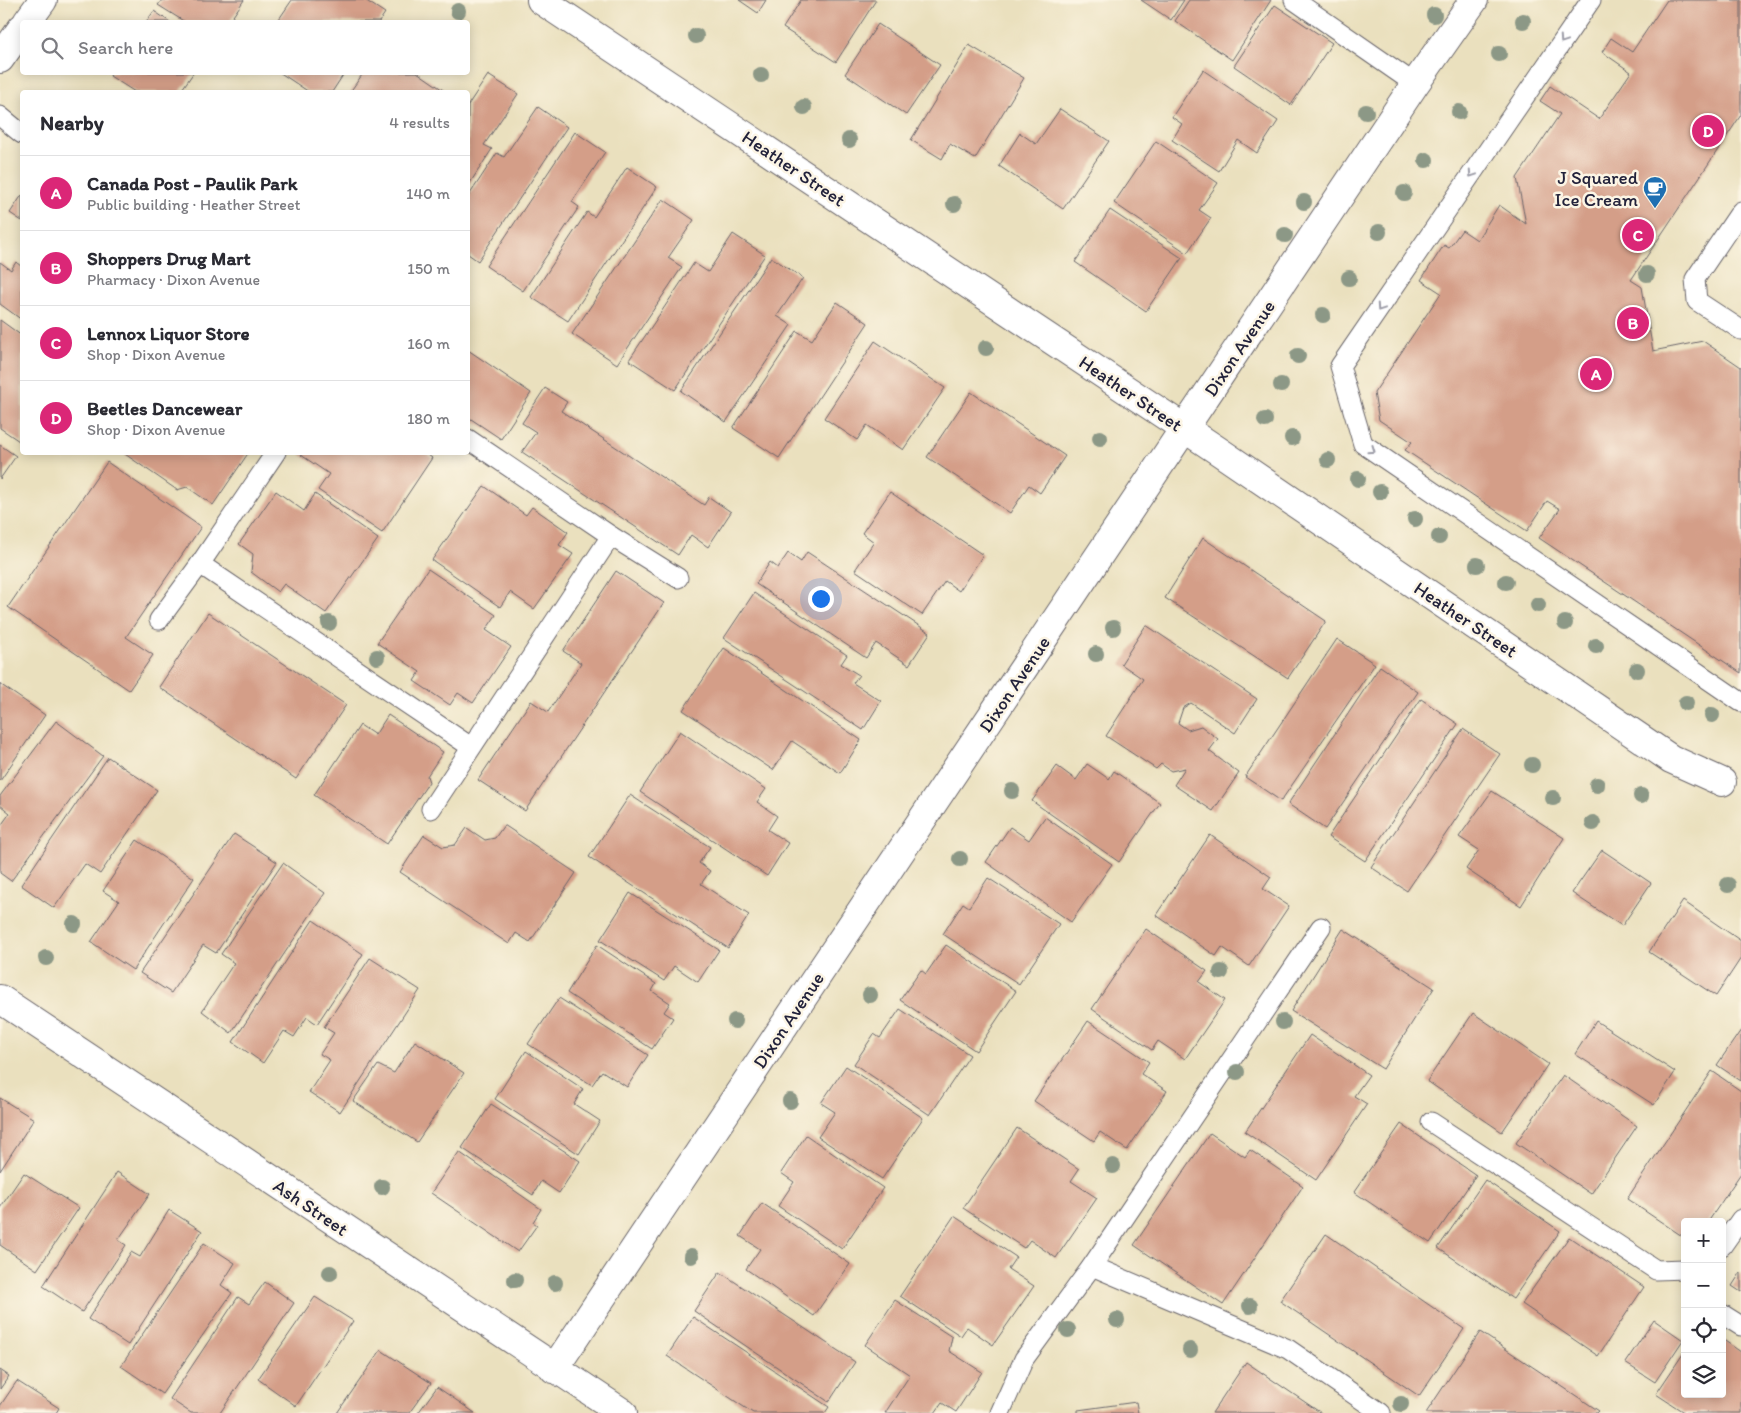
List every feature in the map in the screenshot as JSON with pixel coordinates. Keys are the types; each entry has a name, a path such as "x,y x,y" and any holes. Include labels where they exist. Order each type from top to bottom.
{"street":[{"path":"28,20 43,0"},
{"name":"Heather Street","path":"541,0 1185,429 1671,759 1722,782"},
{"name":"Dixon Avenue","path":"554,1368 1415,84 1474,0"},
{"path":"0,59 20,31"},
{"name":"Ash Street","path":"0,999 623,1413"}],"lane":[{"path":"1294,0 1415,84"},
{"path":"1591,0 1340,366 1363,444 1741,702"},
{"path":"0,116 20,132"},
{"path":"1741,211 1695,279 1697,301 1741,330"},
{"path":"470,440 611,536 678,578"},
{"path":"159,620 200,564 274,455"},
{"path":"431,809 611,536"},
{"path":"200,564 471,747"},
{"path":"1000,1413 1024,1359 1092,1266 1321,927"},
{"path":"1431,1122 1656,1270 1681,1269"},
{"path":"1726,1240 1741,1219"},
{"path":"1092,1266 1288,1349 1379,1412"},
{"path":"1726,1317 1741,1326"}],"building":[{"path":"162,0 244,0 230,20 182,20 158,5"},
{"path":"292,0 365,0 385,13 380,20 278,20"},
{"path":"739,0 766,0 758,13"},
{"path":"801,0 876,0 836,62 783,28"},
{"path":"1141,0 1184,0 1171,20"},
{"path":"1189,0 1271,0 1232,60 1175,21"},
{"path":"1667,0 1741,0 1741,115 1631,280 1642,287 1653,351 1703,341 1741,367 1741,673 1539,538 1560,509 1547,501 1527,531 1405,450 1412,442 1379,420 1374,393 1441,293 1421,280 1444,245 1449,248 1462,230 1477,240 1499,205 1526,224 1517,178 1560,114 1540,101 1550,86 1599,119 1631,72 1602,52 1611,38 1632,52"},
{"path":"1275,5 1332,43 1291,105 1234,66"},
{"path":"154,11 167,20 147,20"},
{"path":"878,24 940,65 906,115 845,74"},
{"path":"969,45 1024,78 975,159 950,144 942,159 911,140"},
{"path":"1203,70 1278,121 1257,153 1238,140 1219,171 1172,140 1182,124 1172,117"},
{"path":"192,75 181,90 132,90 110,76"},
{"path":"284,75 343,75 333,90 306,90"},
{"path":"362,75 421,75 443,90 351,90"},
{"path":"488,75 518,94 484,145 492,149 470,183 470,102"},
{"path":"538,107 567,127 478,261 470,255 470,194 497,153 504,157"},
{"path":"1060,109 1109,141 1063,209 999,166 1020,133 1036,144"},
{"path":"575,132 605,152 572,202 579,207 523,291 486,266"},
{"path":"1156,141 1218,183 1199,210 1211,218 1187,253 1114,203"},
{"path":"627,167 657,187 568,321 531,297 587,212 594,217"},
{"path":"20,198 20,220 10,213"},
{"path":"663,199 694,220 668,258 682,267 617,364 572,334"},
{"path":"1110,210 1182,258 1146,311 1075,262"},
{"path":"733,234 765,255 675,390 629,360 694,263 708,272"},
{"path":"771,257 803,278 777,316 791,325 726,422 681,391"},
{"path":"0,262 11,270 16,262 20,265 20,319 0,304"},
{"path":"837,302 868,323 779,458 733,428 797,331 812,340"},
{"path":"0,320 20,335 20,442 0,428"},
{"path":"875,341 945,388 903,450 867,425 857,440 824,418"},
{"path":"470,351 531,393 501,439 470,418"},
{"path":"545,388 567,402 561,411 704,505 709,497 731,512 708,547 691,535 678,555 522,452 536,432 522,423"},
{"path":"971,392 1065,456 1040,493 1029,485 1010,513 927,457"},
{"path":"0,445 16,456 0,479"},
{"path":"126,455 247,455 213,505 187,487 177,490"},
{"path":"301,455 428,455 432,458 382,533 318,490 329,474"},
{"path":"107,462 201,527 126,637 153,655 129,690 8,607"},
{"path":"484,486 526,515 532,507 568,532 559,545 573,554 534,609 510,592 500,607 432,560"},
{"path":"276,491 304,511 315,494 378,539 326,613 284,584 278,592 251,572 253,554 239,544"},
{"path":"890,492 983,555 959,591 945,581 922,615 855,570 874,542 862,533"},
{"path":"1203,538 1326,621 1288,678 1165,598"},
{"path":"807,552 930,633 909,665 876,643 866,658 756,584 770,562 778,568 788,553 801,562"},
{"path":"428,569 496,615 486,630 511,647 473,703 458,693 450,705 414,681 420,672 377,643"},
{"path":"616,571 664,603 525,811 478,780 531,701 548,712 581,663 563,651"},
{"path":"754,593 847,655 841,664 859,675 853,683 881,701 863,730 724,638"},
{"path":"208,613 346,705 296,779 159,687"},
{"path":"1146,625 1257,699 1235,733 1191,703 1183,708 1178,723 1188,730 1201,726 1218,739 1209,751 1239,773 1213,811 1174,785 1185,768 1171,771 1161,764 1156,769 1106,736 1143,679 1121,664"},
{"path":"1337,639 1375,664 1281,801 1245,777"},
{"path":"724,648 861,740 840,773 792,741 773,770 683,710"},
{"path":"1380,666 1418,692 1325,829 1288,804"},
{"path":"0,684 45,715 0,781"},
{"path":"1421,699 1458,724 1365,861 1328,837"},
{"path":"388,715 443,752 427,776 429,782 387,844 314,795 360,725 375,735"},
{"path":"56,721 103,756 11,881 0,873 0,827 10,813 0,805 0,796"},
{"path":"1463,729 1500,754 1407,891 1371,867"},
{"path":"680,731 766,789 757,802 777,816 768,830 788,843 767,876 640,792"},
{"path":"108,757 157,790 100,874 85,864 54,908 21,885"},
{"path":"1087,764 1109,779 1114,771 1160,803 1119,862 1032,801 1057,766 1076,780"},
{"path":"1492,791 1564,838 1521,906 1466,869 1479,850 1459,837"},
{"path":"630,795 710,847 699,863 710,871 701,884 749,915 728,948 589,857"},
{"path":"1045,817 1112,864 1071,922 986,862 1010,827 1029,840"},
{"path":"504,825 576,873 530,942 516,933 509,944 400,872 424,835 443,847 455,845 467,828 485,840 495,838"},
{"path":"234,834 277,862 216,953 203,945 171,993 140,973"},
{"path":"1210,835 1271,877 1263,889 1289,906 1249,966 1222,947 1216,956 1156,915"},
{"path":"137,840 194,878 133,970 91,942 119,901 103,891"},
{"path":"1602,850 1651,883 1622,926 1572,893"},
{"path":"283,863 325,893 231,1033 202,1011 234,963 221,954"},
{"path":"988,878 1059,924 1019,984 943,934 963,903 969,907"},
{"path":"630,893 719,950 698,982 674,966 664,981 600,940"},
{"path":"1683,901 1741,941 1741,958 1716,996 1649,952"},
{"path":"313,920 363,954 317,1024 307,1017 294,1037 284,1031 263,1063 233,1042"},
{"path":"1146,929 1207,971 1199,982 1225,1000 1185,1059 1158,1041 1152,1050 1092,1009"},
{"path":"1343,929 1434,988 1383,1069 1291,1011"},
{"path":"597,945 656,984 652,991 670,1003 664,1012 673,1018 652,1049 567,993"},
{"path":"946,945 1016,991 976,1051 900,1000 921,970 926,974"},
{"path":"370,958 420,990 340,1112 309,1092 330,1060 320,1054 334,1033 324,1027"},
{"path":"559,998 648,1055 627,1087 602,1071 592,1085 528,1044"},
{"path":"900,1009 970,1055 930,1115 854,1064 874,1034 880,1038"},
{"path":"1473,1013 1548,1064 1502,1132 1427,1081"},
{"path":"1088,1021 1149,1062 1141,1074 1167,1091 1127,1150 1100,1132 1094,1141 1034,1101"},
{"path":"1596,1021 1675,1072 1654,1105 1575,1054"},
{"path":"1741,1030 1741,1081 1717,1065"},
{"path":"1310,1035 1369,1075 1354,1096 1367,1104 1316,1180 1245,1132"},
{"path":"415,1041 464,1073 417,1142 353,1101 378,1065 394,1073"},
{"path":"526,1051 583,1089 574,1104 600,1121 579,1154 495,1099"},
{"path":"846,1066 923,1118 882,1179 818,1137 835,1112 821,1103"},
{"path":"1712,1071 1741,1091 1741,1173 1711,1218 1681,1218 1681,1235 1627,1199"},
{"path":"1563,1075 1637,1126 1591,1194 1516,1143"},
{"path":"0,1098 34,1119 0,1171"},
{"path":"491,1104 580,1161 559,1193 541,1181 533,1195 462,1148"},
{"path":"1401,1124 1476,1175 1430,1243 1354,1192"},
{"path":"1017,1128 1079,1169 1071,1181 1097,1198 1056,1258 1030,1240 1024,1248 963,1208"},
{"path":"1210,1133 1245,1157 1250,1150 1303,1186 1223,1305 1134,1245"},
{"path":"806,1135 883,1188 842,1249 778,1206 794,1182 781,1173"},
{"path":"459,1152 541,1209 533,1222 537,1225 518,1252 431,1193"},
{"path":"117,1172 150,1194 118,1240 126,1245 82,1312 43,1286"},
{"path":"24,1173 79,1208 37,1270 0,1245 0,1208"},
{"path":"1485,1180 1560,1231 1513,1299 1438,1248"},
{"path":"762,1203 850,1264 814,1316 746,1269 760,1249 740,1236"},
{"path":"169,1210 202,1231 128,1345 88,1319 131,1252 140,1257"},
{"path":"954,1216 1016,1257 1008,1269 1034,1286 993,1345 967,1327 961,1336 900,1296"},
{"path":"1326,1234 1464,1329 1419,1396 1280,1301"},
{"path":"1569,1237 1644,1287 1598,1356 1522,1304"},
{"path":"204,1243 235,1263 221,1285 232,1293 162,1394 121,1366"},
{"path":"720,1272 855,1362 829,1402 694,1311"},
{"path":"1741,1272 1741,1292 1732,1286"},
{"path":"265,1282 294,1303 220,1413 191,1413 170,1399 238,1297 249,1304"},
{"path":"315,1297 353,1321 296,1406 258,1379"},
{"path":"895,1300 952,1337 949,1351 982,1372 956,1412 942,1403 935,1413 885,1413 910,1375 865,1345"},
{"path":"693,1317 829,1407 825,1413 753,1413 667,1356"},
{"path":"1654,1320 1681,1339 1681,1343 1655,1382 1625,1363"},
{"path":"1480,1332 1599,1411 1597,1413 1426,1413"},
{"path":"1726,1342 1741,1352 1741,1413 1685,1413 1656,1394 1681,1357 1681,1398 1726,1398"},
{"path":"381,1350 431,1383 409,1413 337,1413"},
{"path":"1246,1362 1321,1413 1212,1413"},
{"path":"0,1370 9,1376 0,1389"},
{"path":"17,1381 59,1408 56,1413 0,1413 0,1406"},
{"path":"437,1387 475,1413 418,1413"},
{"path":"1136,1402 1138,1413 1078,1413 1078,1410"}],"place":[{"name":"Beetles Dancewear","path":"1708,131"},
{"name":"J Squared Ice Cream","path":"1655,209"},
{"name":"Lennox Liquor Store","path":"1638,235"},
{"name":"Shoppers Drug Mart","path":"1633,323"},
{"name":"Canada Post - Paulik Park","path":"1596,374"}]}
